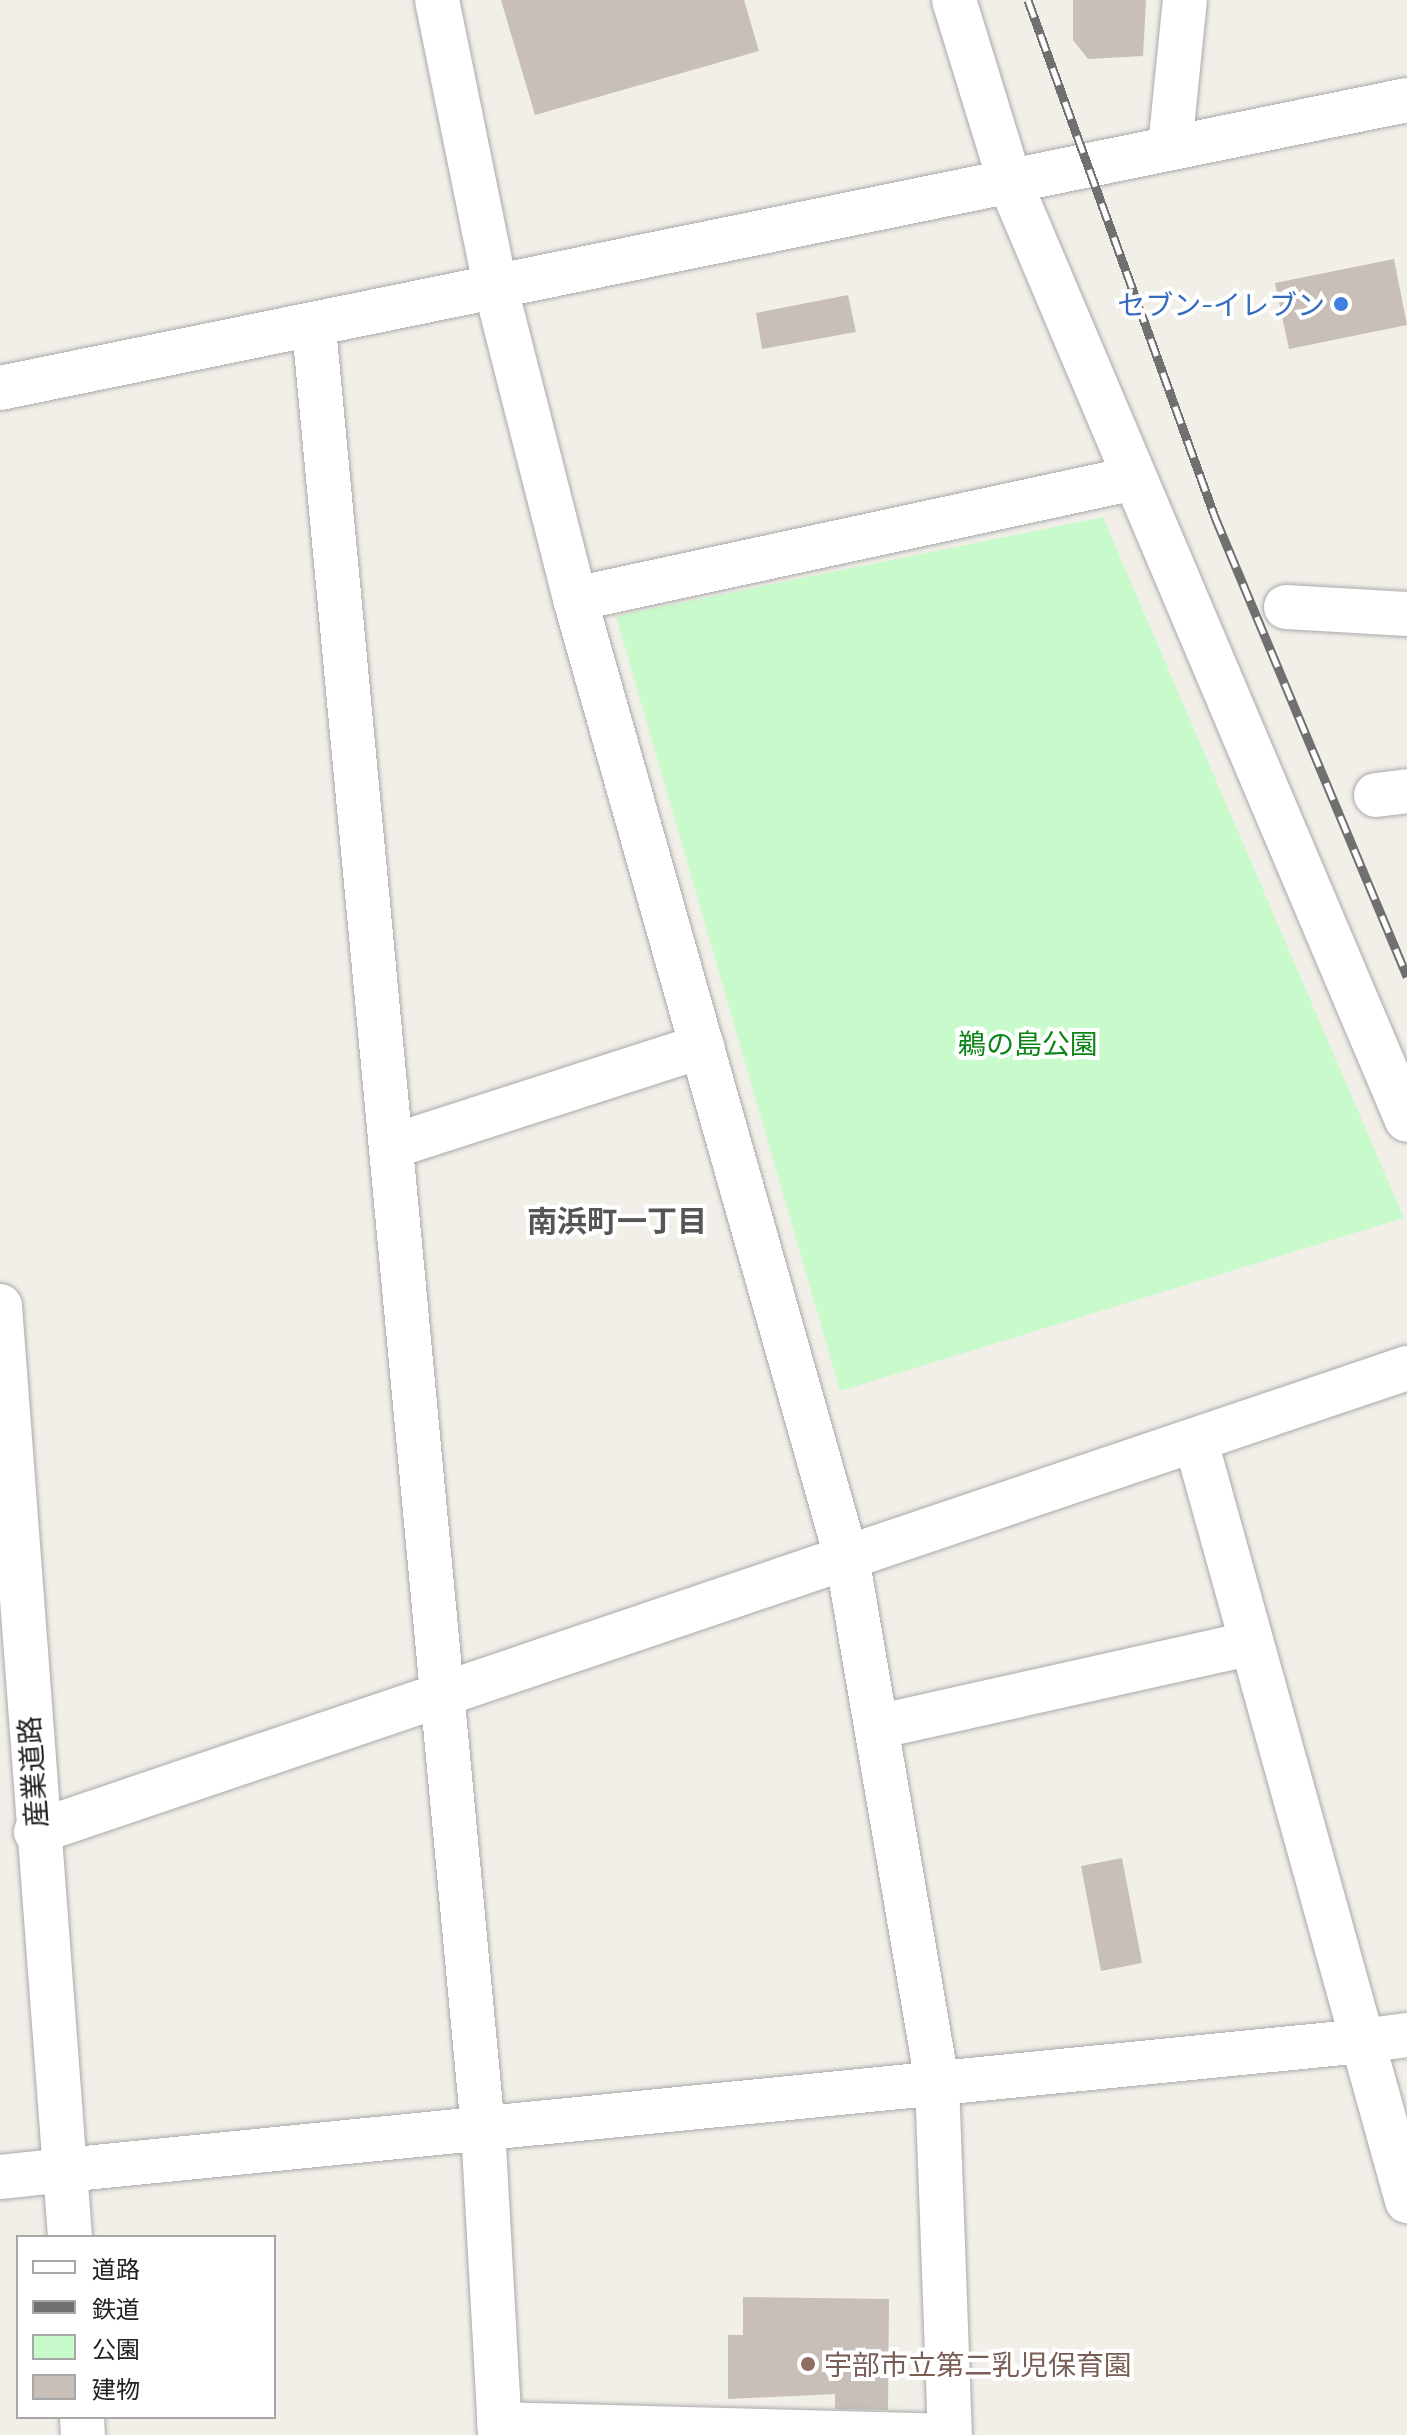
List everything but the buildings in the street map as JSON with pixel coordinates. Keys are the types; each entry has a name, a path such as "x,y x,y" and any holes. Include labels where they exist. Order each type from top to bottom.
{"street":[{"path":"437,0 496,289 575,599 848,1563 881,1726 937,2082 950,2435"},
{"path":"954,0 1011,185 1130,479 1407,1120"},
{"path":"1170,147 1185,0"},
{"path":"0,388 314,328 1407,100"},
{"path":"314,328 483,2128 499,2430 931,2435"},
{"path":"575,599 1130,479"},
{"path":"1286,607 1407,614"},
{"path":"393,1146 702,1046"},
{"name":"産業道路","path":"0,1306 36,1832 70,2235"},
{"path":"36,1832 848,1563 1407,1368"},
{"path":"1196,1442 1249,1644 1407,2201"},
{"path":"881,1726 1249,1644"},
{"path":"0,2177 1407,2035"}],"green space":[{"name":"鵜の島公園","path":"1103,517 1404,1218 840,1391 616,616"}],"railway":[{"path":"1028,0 1215,517 1407,977"}],"place":[{"name":"セブン-イレブン","path":"1341,304"},
{"name":"宇部市立第二乳児保育園","path":"808,2364"}],"district":[{"name":"南浜町一丁目","path":"617,1221"}]}
